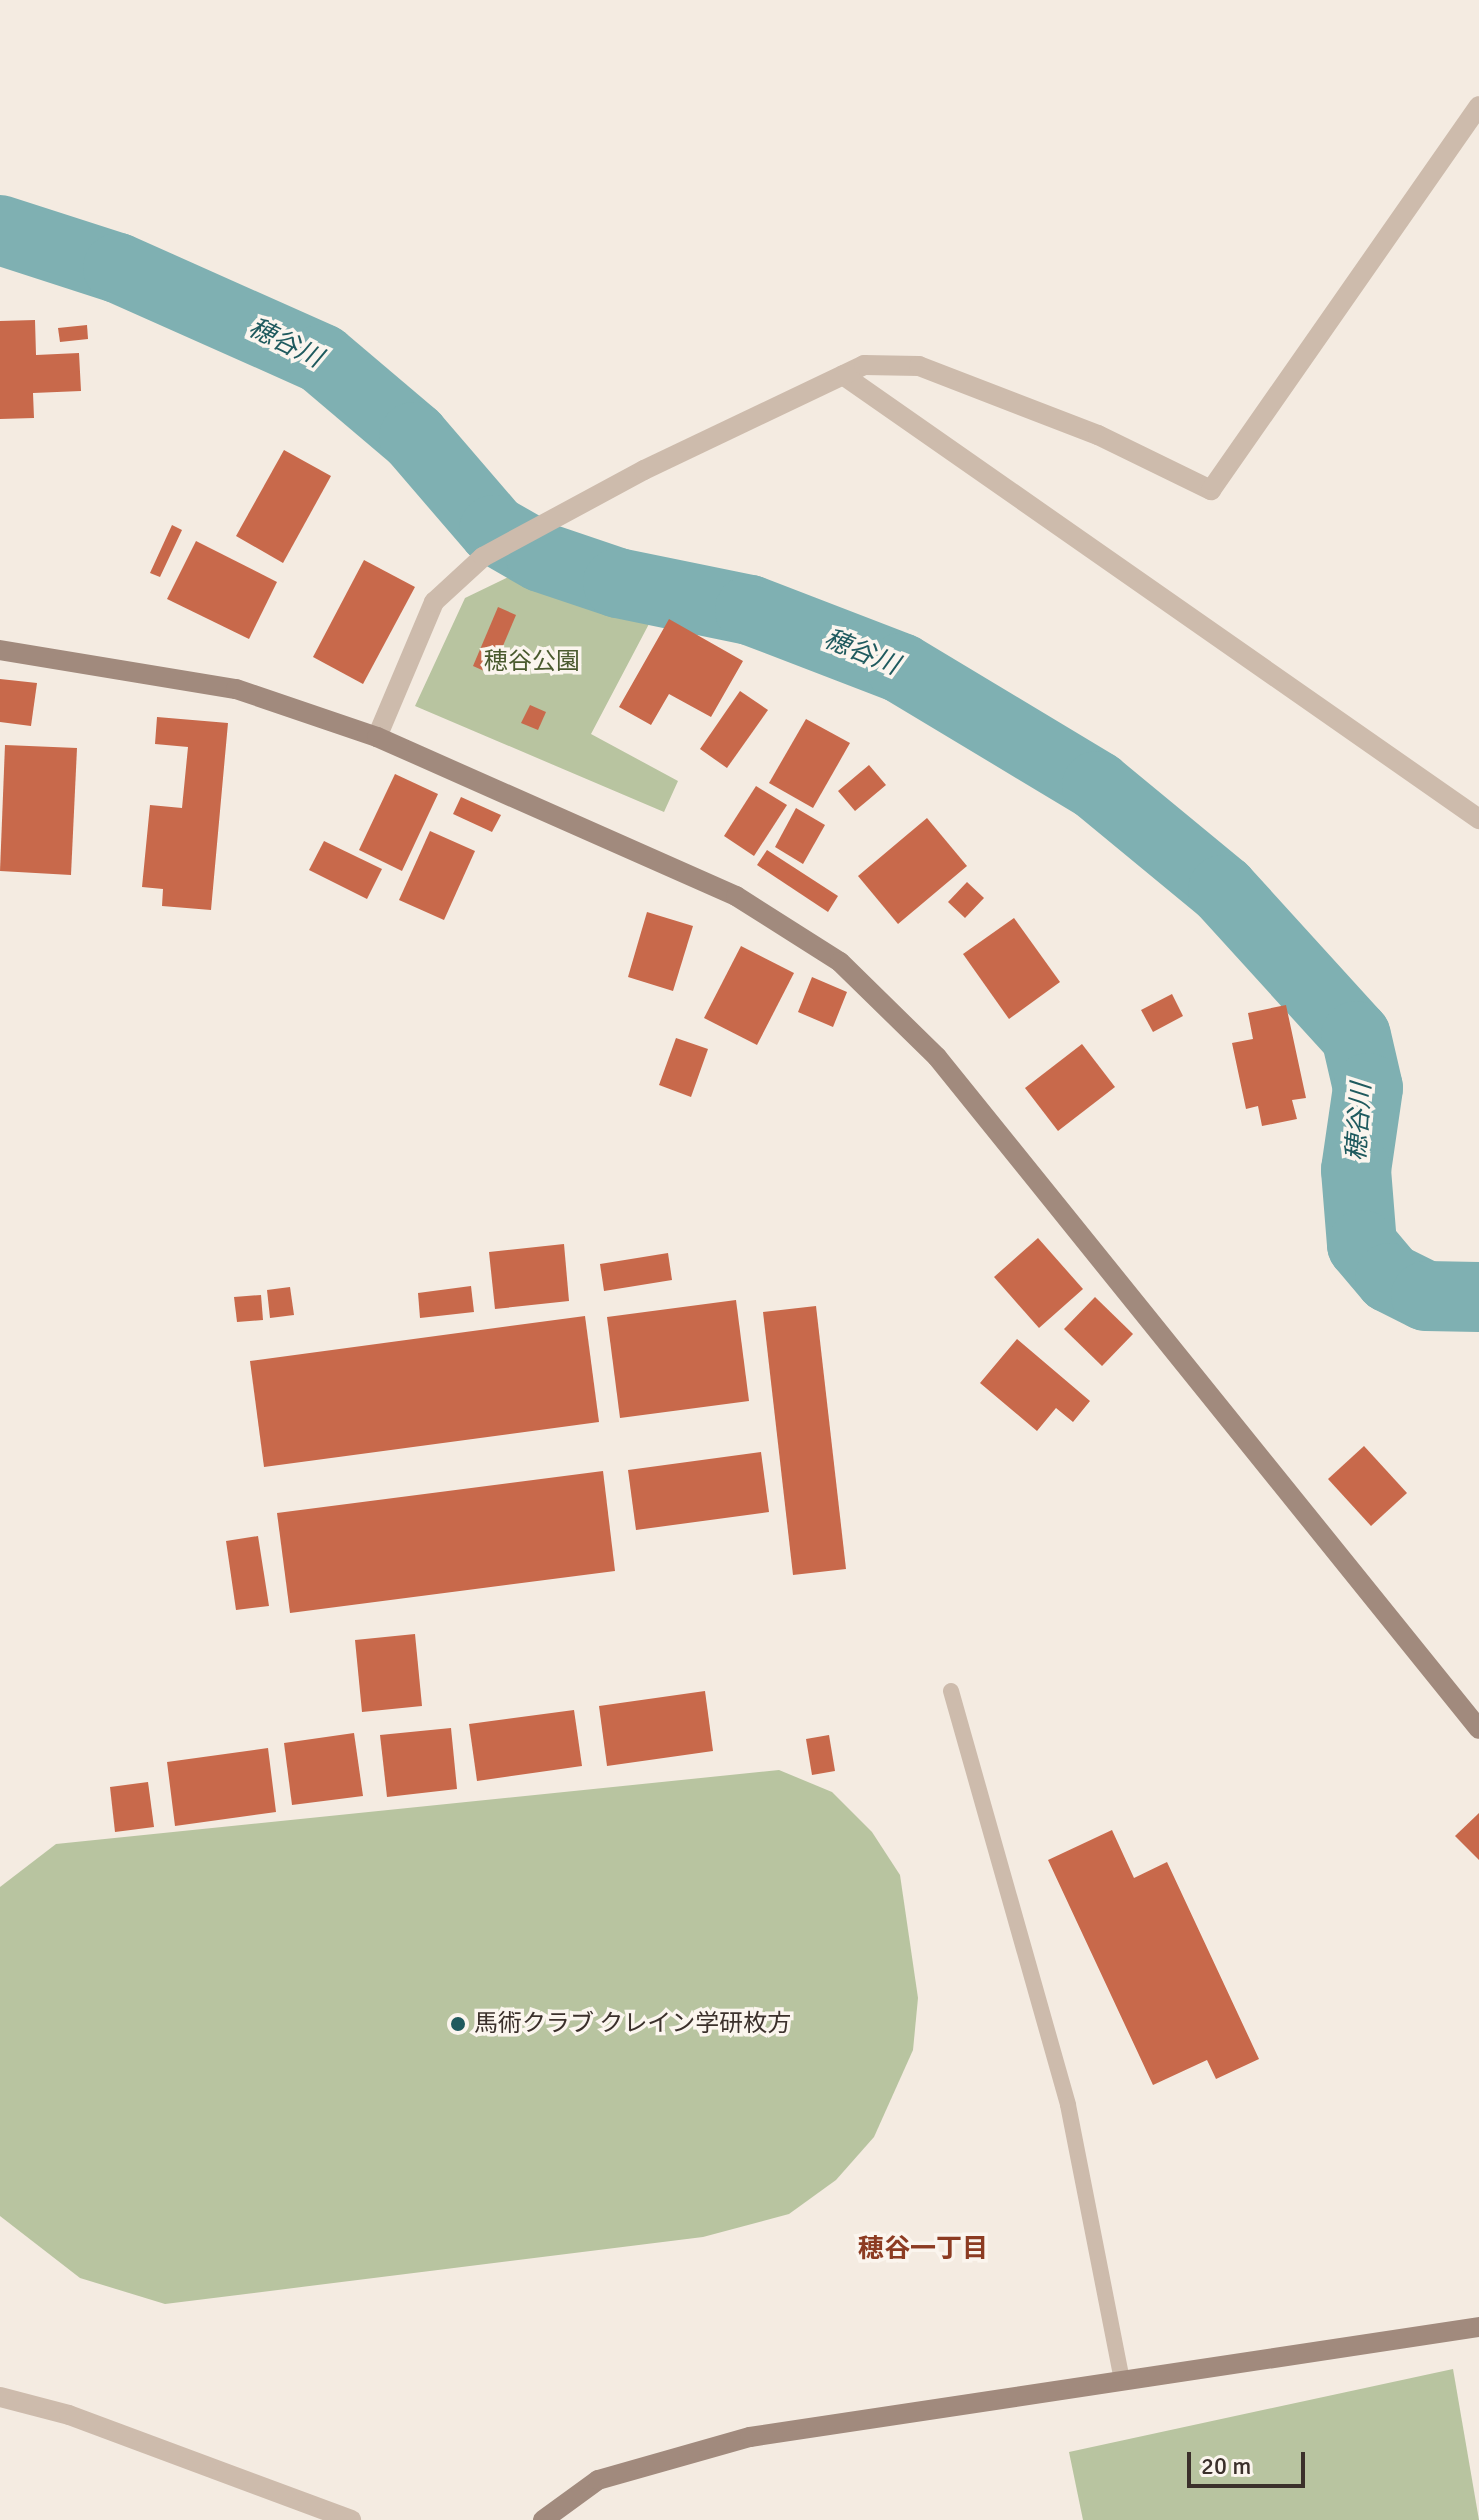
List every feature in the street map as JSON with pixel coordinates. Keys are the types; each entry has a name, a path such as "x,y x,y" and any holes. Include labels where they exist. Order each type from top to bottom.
{"street":[{"path":"377,737 434,602 483,557 864,365 919,366 1098,435 1211,490 1479,106"},
{"path":"843,375 1479,819"},
{"path":"0,650 236,689 377,737 736,896 840,962 885,1000 1479,1729"},
{"path":"543,2520 598,2480 750,2437 1479,2327"},
{"path":"0,2397 69,2415 351,2520"}],"lane":[{"path":"951,1691 1068,2105 1122,2381"}],"green space":[{"name":"穂谷公園","path":"566,549 660,603 591,734 678,781 664,812 415,706 465,598"},
{"name":"馬術クラブ クレイン学研枚方","path":"779,1770 832,1792 872,1832 900,1875 918,1998 913,2050 874,2137 836,2180 789,2214 703,2237 165,2304 80,2278 0,2216 0,1887 56,1844"},
{"path":"1453,2369 1479,2520 1083,2520 1069,2452"}],"building":[{"path":"35,320 36,355 79,353 81,391 33,393 34,418 0,419 0,321"},
{"path":"87,325 88,339 60,342 58,328"},
{"path":"284,450 331,476 283,563 236,536"},
{"path":"172,525 182,530 160,577 150,573"},
{"path":"196,541 277,582 249,639 167,599"},
{"path":"364,560 415,587 363,684 313,657"},
{"path":"498,607 516,615 491,674 473,666"},
{"path":"669,619 743,661 711,717 669,694 651,725 619,707"},
{"path":"0,679 37,683 31,726 0,722"},
{"path":"740,691 768,710 727,768 700,749"},
{"path":"530,705 546,712 538,730 521,723"},
{"path":"157,717 228,723 211,910 162,906 163,889 142,887 150,805 182,808 188,747 155,744"},
{"path":"806,719 850,743 813,808 769,783"},
{"path":"5,745 77,748 71,875 0,871"},
{"path":"869,765 886,785 855,811 838,791"},
{"path":"395,774 438,794 402,871 359,850"},
{"path":"756,786 787,805 754,856 724,836"},
{"path":"461,797 501,815 492,832 453,814"},
{"path":"796,808 825,825 803,864 775,847"},
{"path":"927,818 967,866 898,924 858,876"},
{"path":"430,831 475,851 444,920 399,900"},
{"path":"324,841 382,869 367,899 309,870"},
{"path":"767,850 838,896 828,912 757,865"},
{"path":"967,882 984,898 965,918 948,902"},
{"path":"647,912 693,926 673,991 628,977"},
{"path":"1014,918 1060,982 1009,1019 963,954"},
{"path":"741,946 794,973 757,1045 704,1018"},
{"path":"812,977 847,992 833,1027 798,1012"},
{"path":"1172,994 1183,1016 1153,1032 1141,1010"},
{"path":"1286,1005 1306,1098 1292,1100 1297,1119 1262,1126 1258,1106 1246,1109 1232,1043 1253,1039 1248,1013"},
{"path":"676,1038 708,1049 691,1097 659,1085"},
{"path":"1082,1044 1115,1087 1058,1131 1025,1088"},
{"path":"1038,1238 1083,1289 1039,1328 994,1277"},
{"path":"564,1244 569,1301 495,1309 489,1252"},
{"path":"668,1253 672,1280 604,1291 600,1264"},
{"path":"471,1286 474,1312 420,1318 418,1293"},
{"path":"290,1287 294,1315 270,1318 267,1290"},
{"path":"261,1295 263,1320 237,1322 234,1297"},
{"path":"1095,1297 1133,1334 1102,1366 1064,1329"},
{"path":"736,1300 749,1401 620,1418 607,1317"},
{"path":"816,1306 846,1569 793,1575 763,1312"},
{"path":"585,1316 599,1422 264,1467 250,1361"},
{"path":"1017,1339 1090,1401 1073,1422 1056,1408 1037,1431 980,1383"},
{"path":"1364,1446 1407,1493 1371,1526 1328,1479"},
{"path":"761,1452 769,1512 636,1530 628,1470"},
{"path":"603,1471 615,1571 290,1613 277,1513"},
{"path":"258,1536 269,1606 236,1610 226,1541"},
{"path":"415,1634 422,1706 362,1712 355,1640"},
{"path":"705,1691 713,1751 607,1766 599,1706"},
{"path":"574,1710 582,1766 477,1781 469,1724"},
{"path":"451,1728 457,1789 387,1797 380,1735"},
{"path":"354,1733 363,1796 292,1805 284,1743"},
{"path":"829,1735 835,1771 812,1775 806,1739"},
{"path":"268,1748 276,1812 175,1826 167,1762"},
{"path":"148,1782 154,1827 115,1832 110,1787"},
{"path":"1479,1813 1479,1860 1455,1836"},
{"path":"1112,1830 1134,1878 1167,1862 1259,2059 1216,2079 1207,2060 1153,2085 1048,1860"}],"waterway":[{"name":"穂谷川","path":"0,230 118,268 322,359 414,437 494,530 541,557 618,583 750,610 901,668 1097,786 1223,890 1356,1036 1368,1088 1356,1170 1362,1245 1390,1278 1426,1296 1479,1297"}],"place":[{"name":"馬術クラブ クレイン学研枚方","path":"458,2024"}],"district":[{"name":"穂谷一丁目","path":"923,2250"}]}
